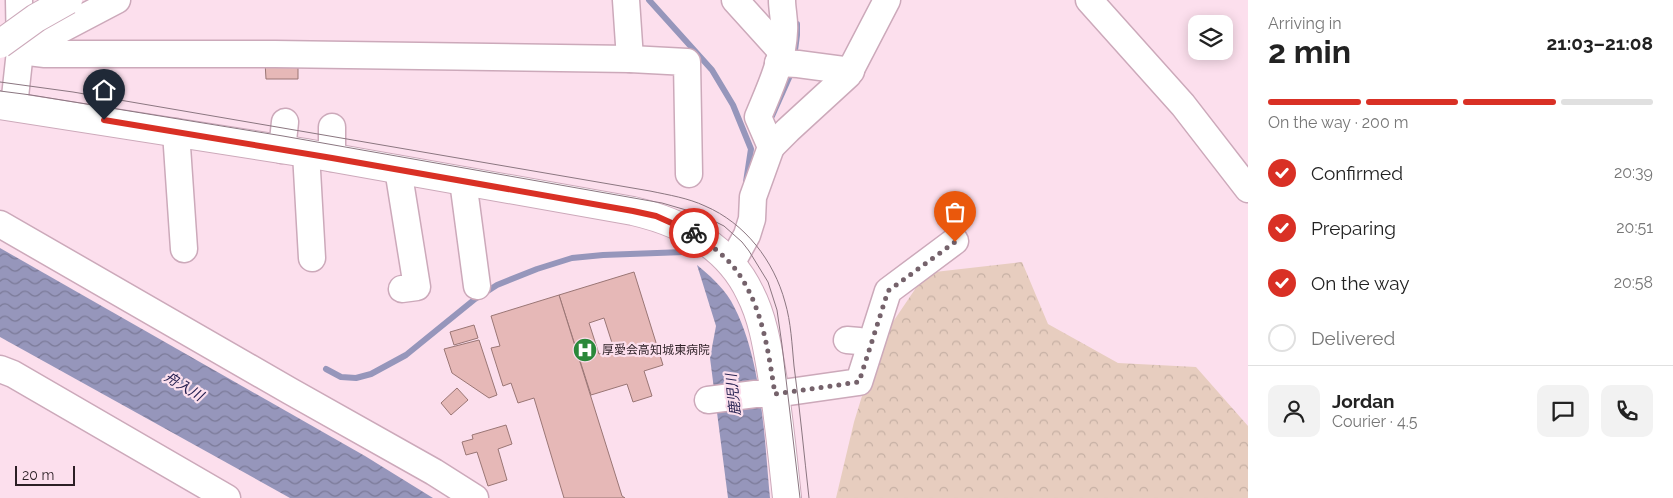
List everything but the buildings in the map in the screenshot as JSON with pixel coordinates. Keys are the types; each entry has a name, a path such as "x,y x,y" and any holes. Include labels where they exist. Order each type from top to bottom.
{"main road":[{"path":"10,56 36,18 68,0"},
{"path":"7,105 294,151 656,216 693,233 731,264 750,293 759,316 766,343 765,394 787,498"}],"street":[{"path":"10,56 117,0"},
{"path":"626,0 630,59"},
{"path":"735,0 780,57 798,64 851,71"},
{"path":"771,147 758,117 776,74 780,57 784,31 782,0"},
{"path":"731,264 747,236 752,219 753,197 771,147 848,76 886,0"},
{"path":"1090,0 1182,105 1248,189"},
{"path":"7,105 10,56 22,1"},
{"path":"10,56 45,54 275,54 630,59 687,62 688,174"},
{"path":"285,122 294,151 312,258"},
{"path":"332,127 332,158"},
{"path":"176,132 184,250"},
{"path":"398,169 417,287 402,289"},
{"path":"463,181 477,286"},
{"path":"0,224 434,472 475,498"},
{"path":"708,400 859,382 858,343 888,291 955,242"},
{"path":"0,369 13,374 227,498"}],"green space":[{"path":"1022,262 1048,324 1118,363 1196,367 1248,426 1248,498 836,498 854,422 878,344 926,273"}],"water":[{"name":"舟入川","path":"0,248 365,456 433,498 290,498 0,337"},
{"name":"鹿児川","path":"697,265 711,277 731,301 749,346 760,396 770,498 728,498 710,358 716,326"}],"waterway":[{"path":"649,0 712,70 733,105 751,149 746,182"},
{"path":"794,58 797,24"},
{"path":"772,116 792,71"},
{"path":"326,369 341,377 356,378 371,374 406,355 475,299 497,285 537,269 572,258 684,252"}],"tram line":[{"path":"0,82 73,92 650,191 692,201 719,213 733,222 756,245 773,272 785,302 789,317 809,498"},
{"path":"0,91 283,136 662,203 700,214 724,226 749,251 768,282 777,310 800,498"}],"way so far":[{"path":"694,233 731,264 750,293 759,316 766,343 775,394 859,382 888,291 955,242"}],"place":[{"name":"厚愛会高知城東病院","path":"585,350"}],"route":[{"path":"104,120 633,211 656,216 694,233"}]}
